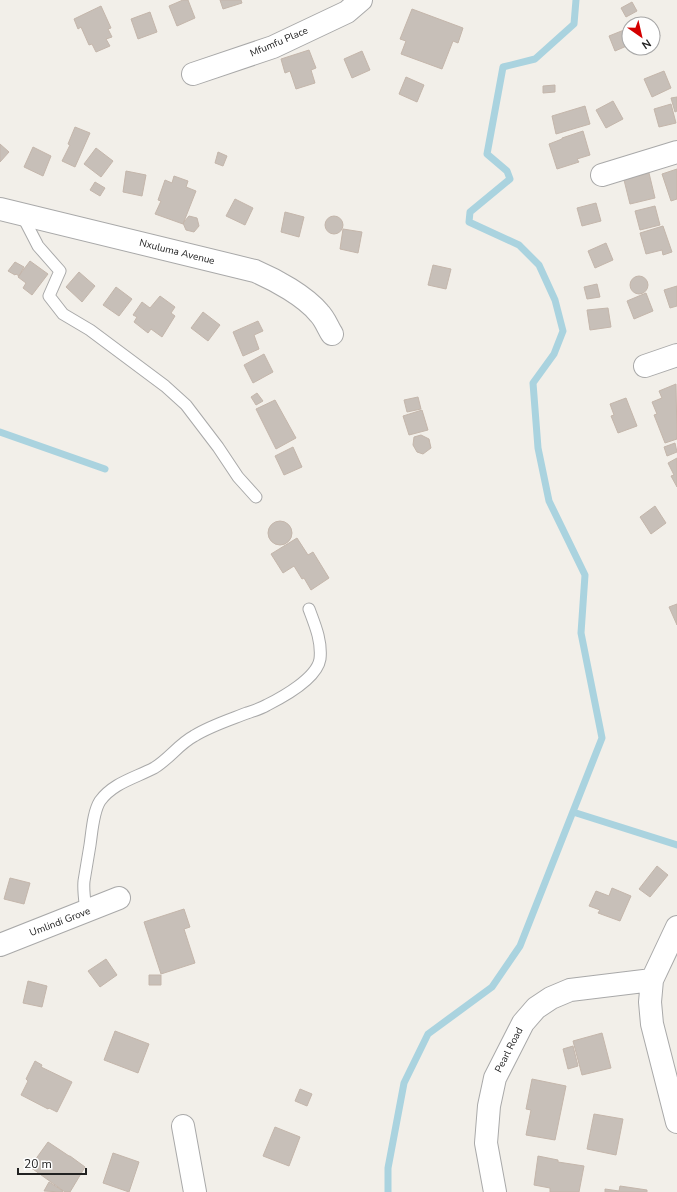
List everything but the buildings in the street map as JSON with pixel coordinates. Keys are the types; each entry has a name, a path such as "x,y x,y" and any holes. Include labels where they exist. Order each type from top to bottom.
{"street":[{"name":"Mfumfu Place","path":"193,74 273,47 347,12 361,0"},
{"path":"602,175 677,152"},
{"name":"Nxuluma Avenue","path":"0,209 255,271 271,278 310,303 320,314 332,334"},
{"path":"645,366 677,355"},
{"name":"Umlindi Grove","path":"0,945 119,898"},
{"path":"677,927 652,980 650,1002 652,1024 677,1122"},
{"name":"Pearl Road","path":"495,1192 486,1143 489,1106 495,1078 523,1023 536,1008 551,998 570,990 652,980"},
{"path":"183,1126 195,1192"}],"lane":[{"path":"22,214 38,246 60,271 49,296 63,314 90,330 165,386 186,405 238,477 256,497"},
{"path":"86,911 84,882 94,819 99,803 106,793 118,784 142,774 156,766 169,757 181,744 194,736 221,723 266,706 294,689 308,678 316,669 320,660 318,630 309,609"}],"waterway":[{"path":"388,1192 388,1168 404,1083 428,1034 492,987 520,946 602,738 581,633 585,575 549,501 538,448 533,383 554,354 563,331 555,300 539,265 519,245 469,222 470,212 510,179 507,171 487,154 503,67 535,59 574,24 576,0"},
{"path":"0,432 105,469"},
{"path":"573,812 677,845"}]}
